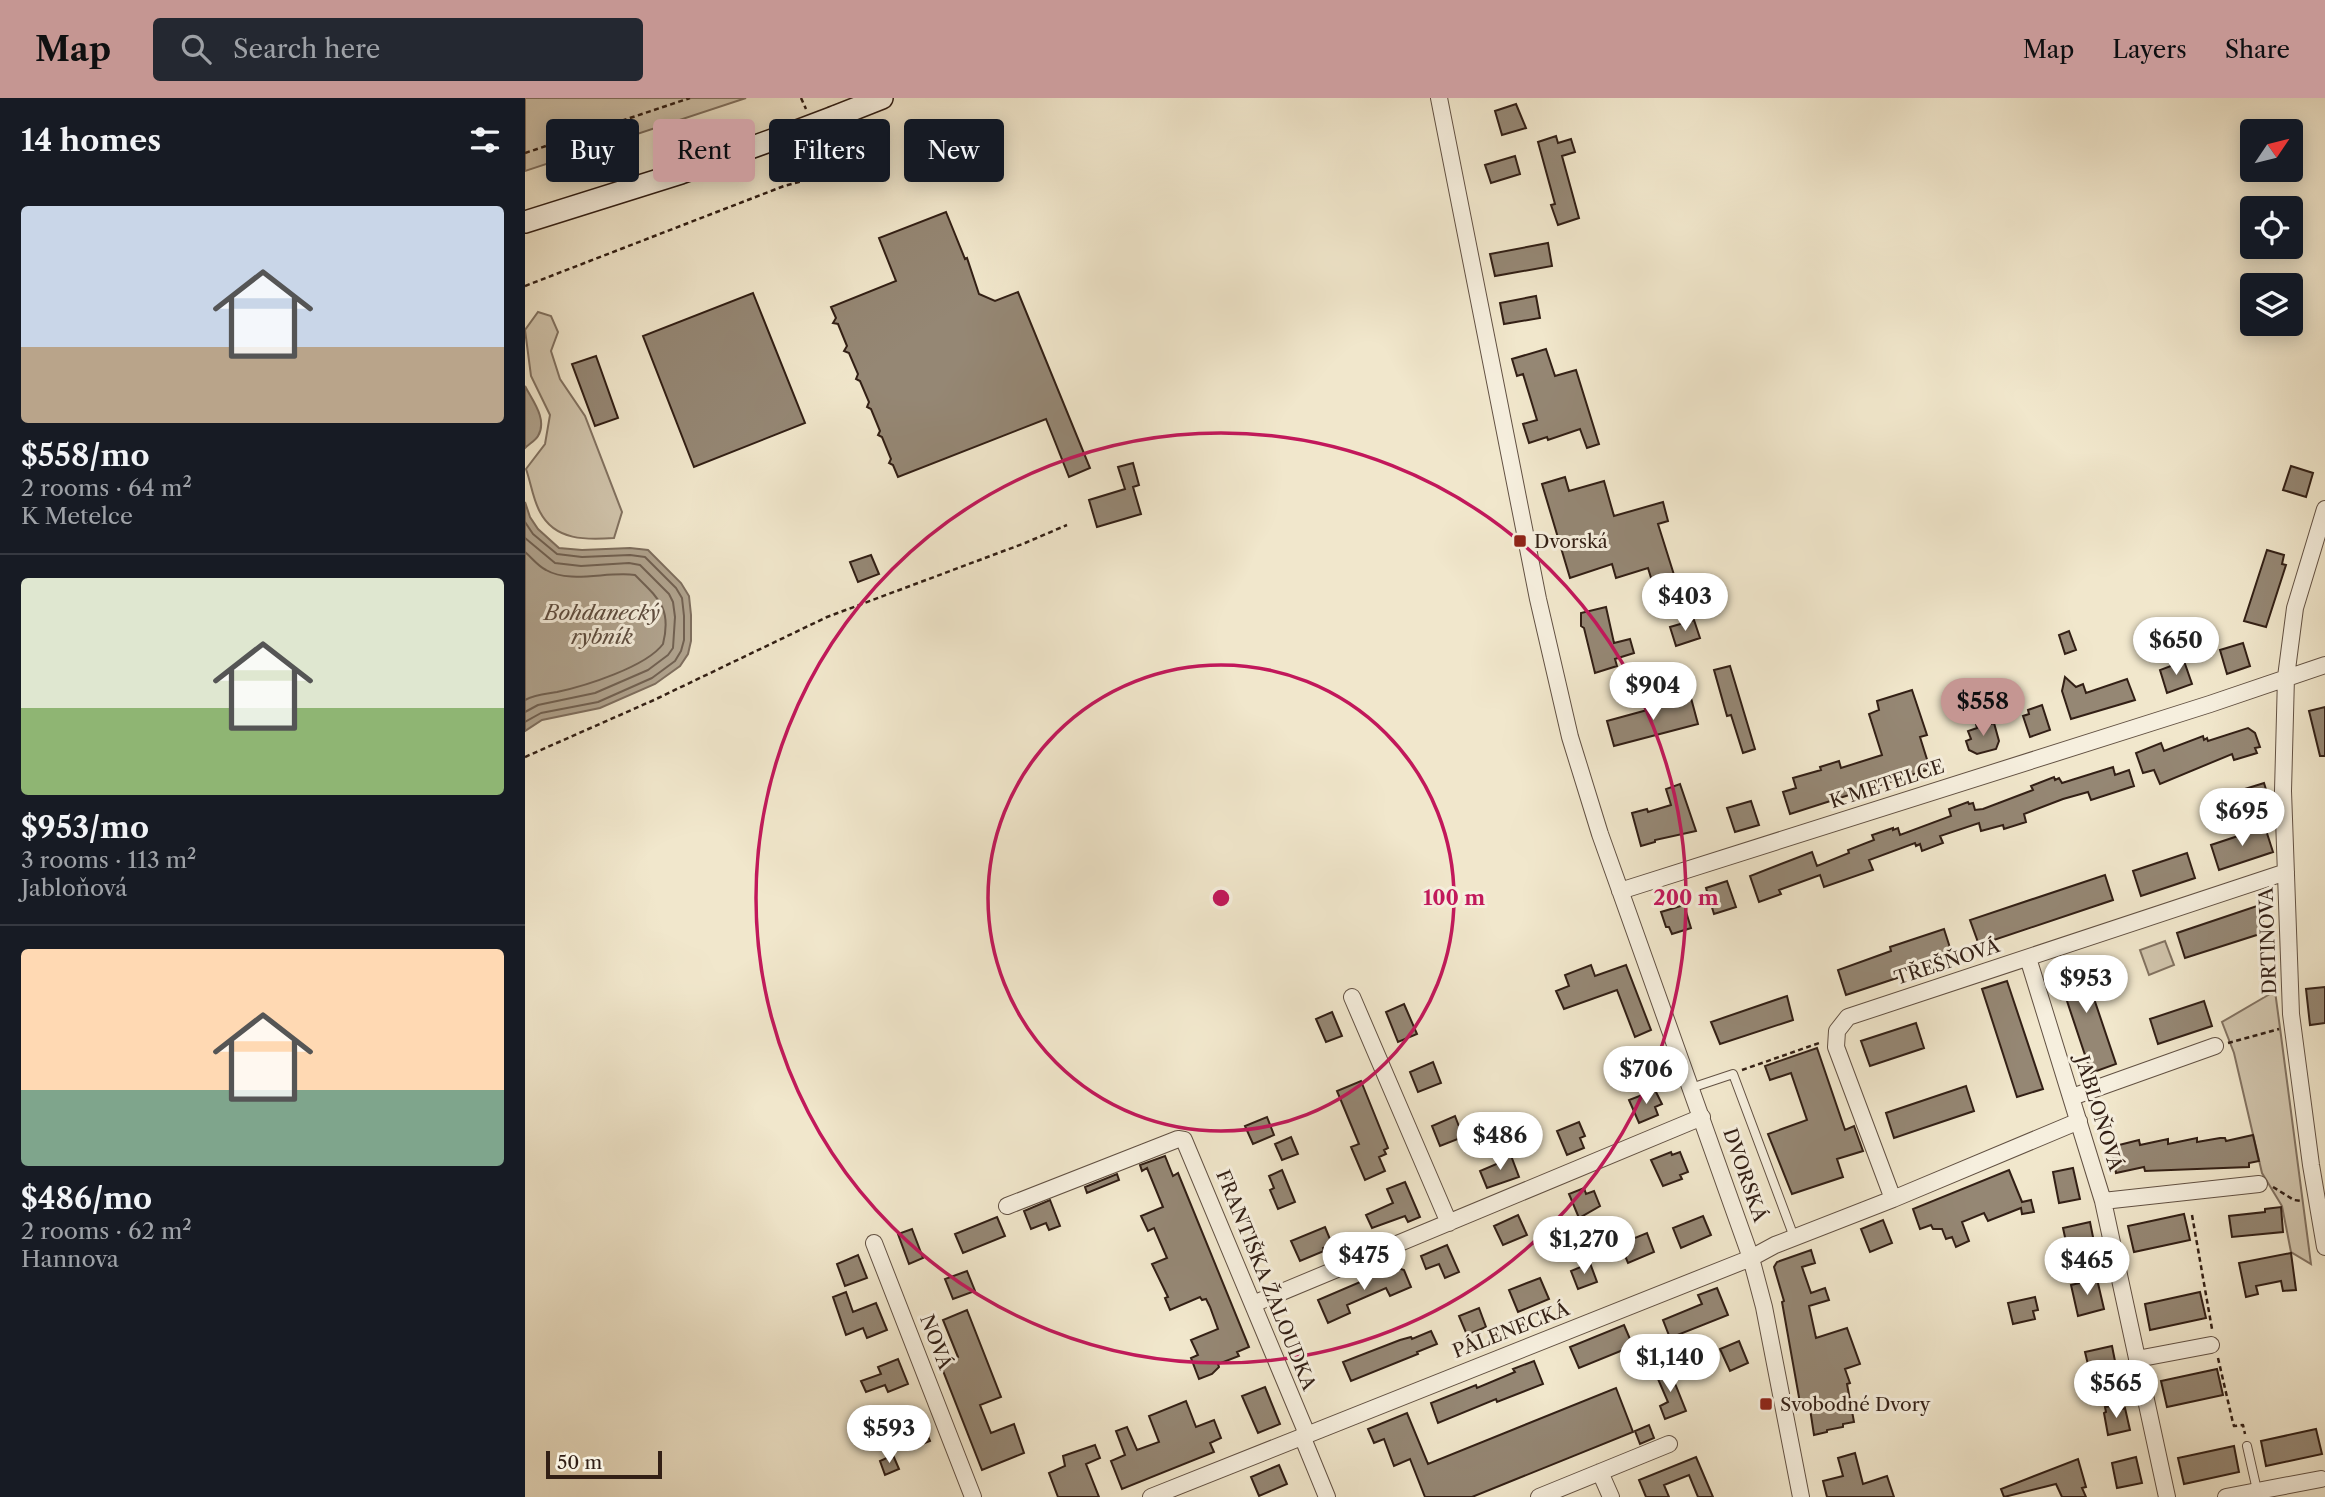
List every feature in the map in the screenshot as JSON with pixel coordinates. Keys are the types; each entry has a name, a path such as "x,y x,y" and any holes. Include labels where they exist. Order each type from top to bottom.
{"main road":[{"path":"824,119 882,98"},
{"path":"525,222 681,173 769,137"}],"street":[{"name":"DVORSKÁ","path":"1439,98 1555,678 1579,769 1620,891 1751,1258 1764,1307 1801,1497"},
{"name":"DRTINOVA","path":"2325,509 2295,608 2286,677 2283,791 2293,1022 2325,1247"},
{"name":"K METELCE","path":"1620,891 2325,665"},
{"name":"TŘEŠŇOVÁ","path":"1836,1038 1841,1023 1855,1014 2286,872"},
{"name":"JABLOŇOVÁ","path":"2028,958 2103,1201 2167,1497"},
{"path":"1352,998 1449,1223"},
{"path":"1836,1038 1836,1047 1893,1199"},
{"path":"2072,1097 2215,1046"},
{"path":"1253,1304 1702,1117"},
{"name":"PÁLENECKÁ","path":"1151,1497 1751,1258 1794,1237 2080,1122"},
{"name":"FRANTIŠKA ŽALOUDKA","path":"1007,1206 1178,1139 1186,1143 1253,1304 1327,1497"},
{"name":"JABLOŇOVÁ","path":"2103,1201 2259,1184"},
{"name":"NOVÁ","path":"874,1242 973,1497"},
{"path":"2137,1359 2211,1345"},
{"path":"1539,1497 1669,1444"},
{"path":"1600,1472 1611,1497"},
{"path":"2226,1497 2321,1479"}],"lane":[{"path":"1692,1088 1733,1074 1794,1237"},
{"path":"2247,1446 2257,1490"}],"path":[{"path":"525,153 690,98"},
{"path":"801,98 803,119"},
{"path":"525,286 799,182"},
{"path":"525,757 655,700 827,617 1067,525"},
{"path":"2215,1046 2258,1035 2293,1022"},
{"path":"1733,1074 1836,1038"},
{"path":"2259,1184 2271,1186 2294,1199 2317,1201"}],"shaded area":[{"path":"525,98 746,98 682,119 653,119 653,129 639,133 639,119 546,119 546,164 525,171"},
{"path":"538,312 551,316 558,332 551,351 560,379 585,416 622,512 614,538 573,537 554,529 546,522 536,502 526,469 545,444 550,415 531,376 525,330"},
{"path":"2165,941 2174,965 2149,975 2140,950"},
{"path":"2275,991 2311,1264 2291,1252 2282,1206 2262,1173 2234,1053 2222,1022"}],"water":[{"path":"525,386 538,410 541,430 537,438 525,448"},
{"name":"Bohdanecký rybník","path":"525,502 538,529 559,548 648,550 681,583 689,596 691,641 688,654 680,666 655,684 600,708 542,720 525,731"}],"building":[{"path":"1516,104 1526,128 1502,135 1495,111"},
{"path":"1556,136 1558,143 1571,139 1575,152 1562,156 1579,218 1558,225 1551,205 1555,204 1538,142"},
{"path":"1515,156 1520,174 1491,183 1485,165"},
{"path":"946,212 965,259 967,258 979,294 995,301 1018,292 1090,468 1069,477 1046,419 898,477 893,465 889,463 891,459 882,437 878,435 880,431 871,409 867,407 869,402 860,381 856,379 858,374 849,353 844,351 847,346 838,324 833,323 836,318 831,307 896,281 879,238"},
{"path":"1548,243 1552,266 1495,276 1490,254"},
{"path":"753,293 805,423 694,467 643,336"},
{"path":"1536,296 1540,318 1504,324 1500,303"},
{"path":"1546,349 1555,376 1576,370 1599,444 1587,448 1580,429 1548,440 1547,437 1529,443 1523,424 1537,420 1523,374 1517,376 1512,359"},
{"path":"596,356 618,418 595,426 572,364"},
{"path":"1133,463 1139,485 1133,487 1141,514 1097,527 1089,500 1125,489 1118,467"},
{"path":"2291,466 2313,473 2306,497 2283,490"},
{"path":"1565,477 1569,491 1604,481 1614,516 1663,502 1668,521 1658,524 1681,597 1659,604 1648,568 1616,578 1612,564 1570,578 1542,484"},
{"path":"2267,550 2284,555 2282,564 2286,565 2266,627 2244,621"},
{"path":"871,555 879,574 858,582 850,562"},
{"path":"1606,607 1614,643 1630,639 1634,653 1615,659 1617,666 1595,673 1584,628 1581,626 1581,613"},
{"path":"1694,620 1700,638 1676,646 1670,627"},
{"path":"2069,631 2076,650 2065,654 2059,635"},
{"path":"2243,643 2250,666 2227,674 2220,650"},
{"path":"2184,661 2192,684 2167,693 2160,670"},
{"path":"1730,666 1755,749 1743,753 1731,715 1727,716 1714,670"},
{"path":"2065,677 2076,687 2083,684 2086,693 2127,679 2135,700 2071,719 2062,691"},
{"path":"1912,690 1927,735 1920,737 1930,769 1790,814 1783,792 1796,788 1793,778 1821,770 1820,767 1839,761 1841,768 1882,755 1869,714 1879,710 1877,701"},
{"path":"1691,698 1698,724 1614,746 1607,721"},
{"path":"2042,705 2050,730 2030,737 2023,716 2029,714 2028,710"},
{"path":"2325,707 2325,756 2320,756 2309,711"},
{"path":"1989,719 1991,724 1994,723 1999,741 1996,749 1977,754 1969,750 1966,741 1971,739 1968,731 1977,728 1976,724"},
{"path":"2248,728 2255,733 2260,747 2255,748 2257,753 2234,760 2232,754 2160,784 2154,770 2143,773 2136,753 2161,743 2164,751 2203,736 2204,740 2207,738 2208,741"},
{"path":"2113,767 2115,775 2129,770 2134,786 2091,800 2088,792 2063,799 2024,814 2026,822 2004,829 2003,825 1981,831 1979,823 1940,836 1943,843 1922,851 1920,844 1916,846 1915,843 1869,860 1873,870 1824,887 1820,875 1779,890 1781,894 1759,902 1750,876 1812,852 1817,866 1874,840 1872,835 1898,828 1900,835 1951,816 1949,809 1968,802 1973,803 1975,810 1983,809 2033,790 2031,786 2054,777 2055,780 2059,778 2062,783"},
{"path":"2264,783 2268,796 2249,801 2245,789"},
{"path":"1680,784 1696,831 1655,840 1641,846 1632,813 1647,809 1648,812 1671,805 1666,789"},
{"path":"1751,801 1759,825 1735,832 1727,808"},
{"path":"2265,827 2273,852 2219,870 2211,845"},
{"path":"2187,853 2195,878 2141,896 2133,871"},
{"path":"2105,875 2113,900 1979,945 1970,920"},
{"path":"1727,881 1736,907 1714,914 1706,888"},
{"path":"1684,905 1691,928 1672,934 1669,927 1666,927 1661,912"},
{"path":"2257,906 2266,932 2185,958 2177,933"},
{"path":"1944,929 1952,954 1899,972 1900,977 1846,995 1838,970 1891,951 1890,947"},
{"path":"2080,957 2116,1064 2091,1073 2055,965"},
{"path":"1591,965 1595,976 1626,965 1651,1030 1635,1037 1617,990 1564,1009 1556,991 1569,986 1565,975"},
{"path":"2007,981 2043,1089 2017,1097 1982,989"},
{"path":"2325,987 2325,1023 2310,1025 2306,989"},
{"path":"1787,996 1793,1020 1720,1044 1711,1022"},
{"path":"2204,1001 2212,1026 2158,1044 2150,1019"},
{"path":"1404,1004 1417,1034 1398,1042 1386,1012"},
{"path":"1332,1012 1342,1036 1326,1042 1316,1019"},
{"path":"1916,1023 1924,1048 1870,1066 1861,1041"},
{"path":"1817,1048 1845,1130 1854,1126 1863,1151 1837,1159 1843,1177 1792,1194 1768,1134 1807,1120 1791,1073 1770,1080 1765,1066"},
{"path":"1433,1062 1441,1083 1418,1092 1410,1072"},
{"path":"1361,1081 1388,1148 1384,1150 1386,1154 1379,1157 1385,1171 1365,1180 1351,1147 1359,1144 1337,1091"},
{"path":"1966,1086 1974,1111 1894,1138 1886,1113"},
{"path":"1655,1090 1662,1104 1655,1107 1658,1115 1639,1123 1629,1100"},
{"path":"1455,1116 1463,1137 1440,1146 1432,1126"},
{"path":"1267,1117 1274,1135 1253,1144 1245,1126"},
{"path":"1579,1122 1585,1136 1580,1138 1584,1148 1567,1155 1557,1131"},
{"path":"2253,1135 2259,1161 2249,1163 2249,1167 2145,1171 2144,1167 2116,1173 2111,1147 2139,1140 2140,1145 2168,1139 2168,1144 2197,1138 2197,1142 2220,1138 2225,1138 2226,1141"},
{"path":"1291,1137 1298,1154 1282,1160 1275,1144"},
{"path":"1671,1152 1672,1155 1680,1152 1688,1172 1680,1175 1682,1179 1663,1186 1651,1160"},
{"path":"1510,1153 1519,1177 1487,1188 1480,1171 1499,1163 1498,1159"},
{"path":"1165,1156 1173,1176 1178,1173 1249,1347 1237,1352 1239,1356 1218,1364 1219,1367 1212,1374 1199,1379 1191,1358 1198,1355 1191,1340 1218,1329 1206,1299 1202,1300 1200,1297 1170,1310 1165,1298 1168,1297 1152,1264 1167,1258 1154,1228 1148,1231 1141,1216 1163,1207 1147,1168 1142,1171 1140,1165"},
{"path":"2073,1168 2080,1199 2059,1203 2053,1172"},
{"path":"1282,1170 1295,1202 1278,1209 1270,1190 1274,1188 1269,1176"},
{"path":"2009,1170 2022,1202 2031,1200 2034,1212 2022,1214 2021,1208 1988,1221 1984,1213 1962,1222 1969,1241 1956,1247 1952,1237 1946,1239 1942,1229 1933,1229 1931,1225 1920,1229 1913,1209"},
{"path":"1117,1174 1119,1180 1087,1193 1085,1187"},
{"path":"1405,1182 1420,1217 1408,1222 1405,1216 1372,1228 1366,1215 1393,1203 1387,1189"},
{"path":"1584,1188 1586,1194 1594,1191 1600,1206 1579,1218 1569,1194"},
{"path":"1050,1200 1060,1226 1049,1230 1046,1223 1031,1229 1024,1211"},
{"path":"2281,1207 2283,1232 2232,1237 2229,1216 2265,1212 2265,1209"},
{"path":"2184,1214 2190,1240 2134,1252 2128,1226"},
{"path":"1518,1215 1527,1235 1503,1245 1494,1226"},
{"path":"1703,1216 1711,1235 1681,1248 1673,1228"},
{"path":"997,1217 1005,1236 963,1253 955,1234"},
{"path":"1883,1220 1892,1243 1870,1252 1861,1229"},
{"path":"2090,1222 2100,1272 2089,1275 2081,1248 2068,1251 2063,1228"},
{"path":"1325,1227 1332,1244 1323,1248 1324,1251 1300,1261 1291,1241"},
{"path":"912,1229 923,1258 909,1264 898,1234"},
{"path":"1647,1233 1654,1252 1628,1263 1620,1244"},
{"path":"1447,1245 1459,1272 1445,1278 1439,1264 1426,1269 1421,1256"},
{"path":"1811,1250 1815,1263 1802,1267 1811,1293 1825,1288 1829,1300 1809,1306 1816,1338 1847,1328 1860,1364 1845,1369 1850,1383 1847,1384 1854,1422 1814,1435 1809,1402 1800,1403 1782,1302 1784,1301 1774,1267 1777,1262"},
{"path":"2291,1253 2296,1290 2283,1291 2281,1281 2256,1286 2258,1294 2246,1297 2239,1263"},
{"path":"858,1255 867,1278 845,1286 837,1264"},
{"path":"1590,1263 1597,1282 1578,1289 1571,1271"},
{"path":"1389,1265 1404,1270 1411,1287 1390,1296 1386,1288 1347,1305 1350,1313 1328,1323 1318,1300 1386,1271"},
{"path":"967,1271 975,1291 953,1299 945,1279"},
{"path":"1540,1278 1549,1299 1518,1312 1509,1290"},
{"path":"2097,1279 2104,1309 2078,1316 2071,1285"},
{"path":"1717,1288 1728,1315 1670,1338 1663,1320 1702,1304 1698,1295"},
{"path":"846,1292 853,1312 876,1303 887,1330 867,1338 863,1328 846,1335 833,1297"},
{"path":"2200,1292 2206,1318 2150,1330 2145,1304"},
{"path":"2035,1297 2038,1310 2033,1311 2035,1319 2013,1324 2008,1303"},
{"path":"1479,1308 1486,1327 1467,1335 1459,1316"},
{"path":"967,1310 1001,1397 980,1405 991,1433 1014,1424 1024,1453 982,1470 940,1363 958,1357 943,1320"},
{"path":"1624,1325 1633,1346 1579,1368 1570,1347"},
{"path":"1431,1331 1437,1344 1351,1381 1343,1362"},
{"path":"1739,1341 1748,1363 1730,1371 1720,1349"},
{"path":"2112,1346 2116,1377 2101,1380 2100,1375 2091,1377 2085,1352"},
{"path":"898,1359 908,1384 888,1392 885,1385 866,1392 861,1381 881,1374 878,1367"},
{"path":"1534,1361 1543,1384 1497,1402 1496,1399 1438,1423 1431,1403 1476,1385 1477,1388"},
{"path":"1668,1366 1686,1411 1665,1419 1660,1406 1668,1402 1655,1372"},
{"path":"2217,1369 2223,1395 2167,1407 2161,1381"},
{"path":"1265,1387 1280,1424 1258,1433 1242,1396"},
{"path":"1616,1388 1633,1432 1472,1497 1425,1497 1410,1459 1394,1466 1384,1439 1374,1443 1368,1429 1407,1413 1428,1464"},
{"path":"1186,1401 1196,1427 1214,1420 1221,1438 1210,1443 1214,1452 1122,1489 1111,1461 1125,1455 1116,1431 1127,1427 1137,1450 1159,1442 1149,1416"},
{"path":"2118,1405 2119,1410 2125,1408 2130,1430 2108,1435 2105,1407"},
{"path":"920,1416 930,1441 910,1449 900,1423"},
{"path":"1649,1425 1654,1438 1640,1444 1635,1431"},
{"path":"2316,1429 2322,1454 2266,1466 2261,1441"},
{"path":"1095,1445 1100,1458 1086,1464 1099,1497 1058,1497 1049,1473 1065,1466 1063,1456"},
{"path":"2234,1446 2239,1472 2184,1484 2178,1458"},
{"path":"1855,1453 1863,1484 1887,1476 1894,1497 1827,1497 1823,1481 1843,1476 1838,1458"},
{"path":"893,1455 899,1469 885,1475 880,1461"},
{"path":"1696,1457 1713,1497 1698,1497 1689,1475 1664,1485 1669,1497 1646,1497 1639,1480"},
{"path":"2136,1457 2142,1483 2117,1488 2112,1463"},
{"path":"2078,1459 2086,1497 2062,1497 2056,1484 2004,1497 2001,1489"},
{"path":"1279,1465 1287,1484 1259,1496 1251,1477"}],"place":[{"name":"Dvorská","path":"1520,541"},
{"name":"Svobodné Dvory","path":"1766,1404"}]}
